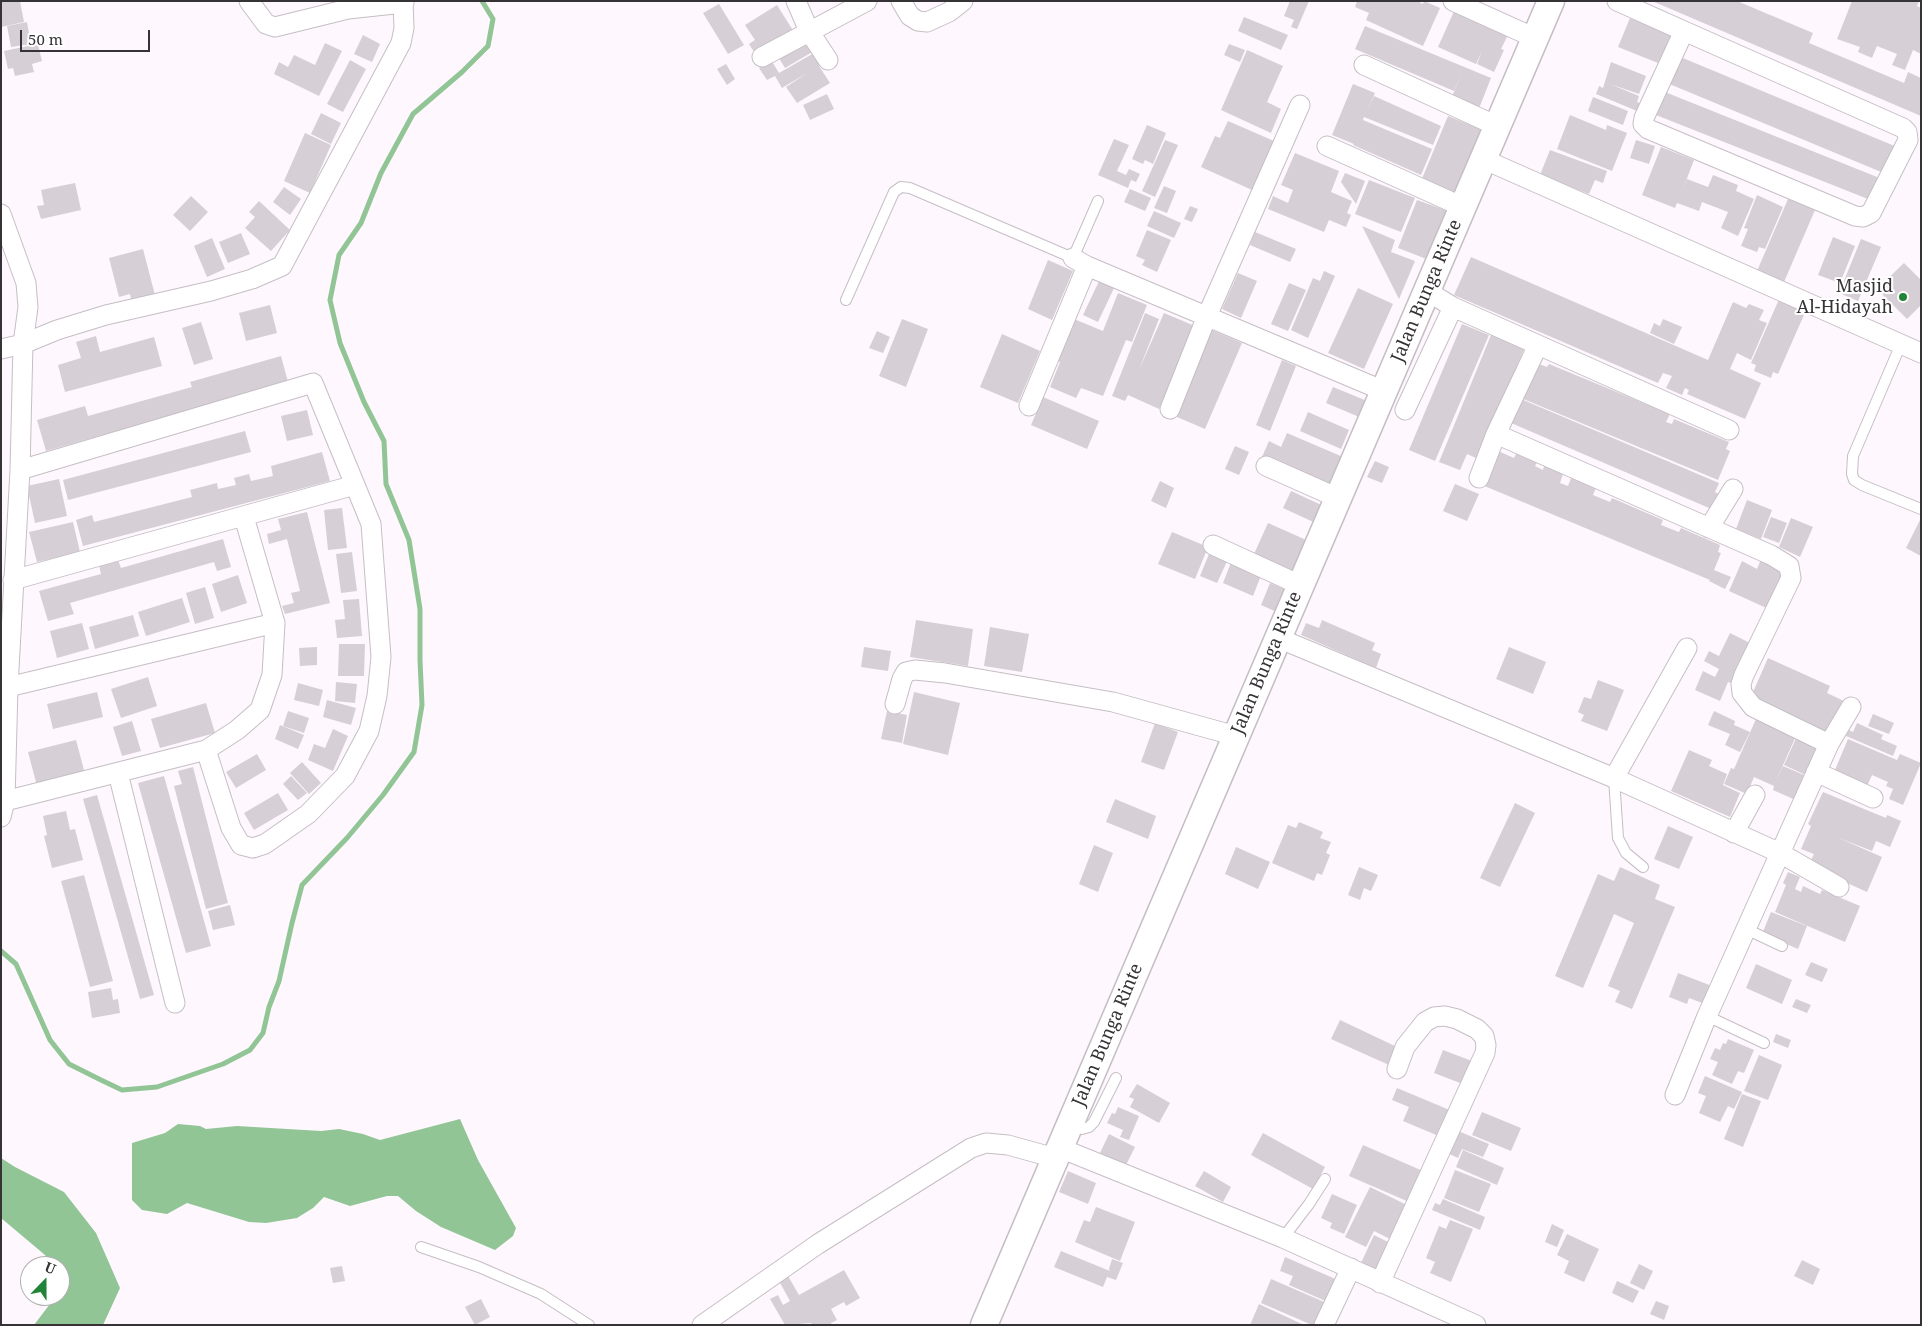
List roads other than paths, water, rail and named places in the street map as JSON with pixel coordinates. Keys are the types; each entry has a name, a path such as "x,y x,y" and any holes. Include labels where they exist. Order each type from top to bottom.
{"street":[{"path":"1,349 24,344 57,330 106,315 211,291 252,279 282,266 400,43 404,28 404,2 348,9 275,27 266,24 249,1"},
{"path":"796,1 809,31 828,60"},
{"path":"762,57 867,1"},
{"path":"901,1 910,16 918,21 927,22 949,12 964,1"},
{"path":"1453,1 1535,38"},
{"name":"Jalan Bunga Rinte","path":"984,1325 1551,1"},
{"path":"1617,1 1903,128 1907,132 1908,140 1871,213 1863,217 1855,216 1648,129 1643,124 1644,118 1684,31"},
{"path":"1364,65 1497,126"},
{"path":"1170,409 1207,316 1300,105"},
{"path":"1327,146 1463,206"},
{"path":"1483,159 1921,354"},
{"path":"1,214 26,283 28,307 24,344 20,470 3,809 118,773 206,750 237,730 260,710 272,675 275,623 244,517"},
{"path":"1029,406 1080,262 1384,391"},
{"path":"1426,291 1453,307 1729,430"},
{"path":"1405,410 1453,307"},
{"path":"1478,478 1496,434 1538,345"},
{"path":"20,470 313,383 371,524 381,657 377,696 369,731 345,776 308,814 265,844 253,848 242,845 231,828 206,750"},
{"path":"1496,434 1771,555 1789,566 1791,578 1744,675 1741,684 1742,693 1753,707 1828,744"},
{"path":"1266,466 1338,498"},
{"path":"13,580 354,485"},
{"path":"1709,528 1733,489"},
{"path":"1213,545 1300,586"},
{"path":"8,687 275,623"},
{"path":"1278,638 1614,778 1780,853 1839,887"},
{"path":"1614,778 1687,648"},
{"path":"895,704 902,679 906,672 915,670 945,673 1112,702 1236,736"},
{"path":"1675,1095 1828,744 1851,707"},
{"path":"1816,772 1873,798"},
{"path":"118,773 176,1003"},
{"path":"1734,832 1755,795"},
{"path":"1380,1283 1485,1052 1484,1036 1476,1029 1457,1019 1445,1016 1434,1017 1426,1022 1405,1047 1397,1069"},
{"path":"702,1325 818,1244 971,1148 986,1143 1008,1145 1061,1144 1350,1268 1444,1318 1476,1325"},
{"path":"1324,1325 1350,1268"}],"lane":[{"path":"846,300 894,192 901,187 910,188 1080,262 1098,201"},
{"path":"1901,344 1853,456 1852,474 1854,480 1862,486 1921,509"},
{"path":"1614,778 1618,838 1626,853 1642,868"},
{"path":"1746,929 1782,946"},
{"path":"1708,1016 1764,1043"},
{"path":"1061,1144 1082,1129 1089,1128 1094,1122 1116,1078"},
{"path":"1282,1238 1309,1204 1324,1179"},
{"path":"421,1248 506,1278 541,1294 588,1323"},
{"path":"576,1325 588,1323"}],"waterway":[{"path":"1,951 16,964 50,1040 69,1064 122,1090 157,1087 223,1064 250,1050 263,1033 269,1007 279,981 302,885 347,838 383,795 414,752 422,705 420,609 409,540 386,484 384,441 364,402 340,343 330,300 339,255 361,223 381,173 413,114 462,72 488,46 493,19 482,1"},
{"path":"62,1325 65,1306"}],"place":[{"name":"Masjid Al-Hidayah","path":"1903,297"}]}
